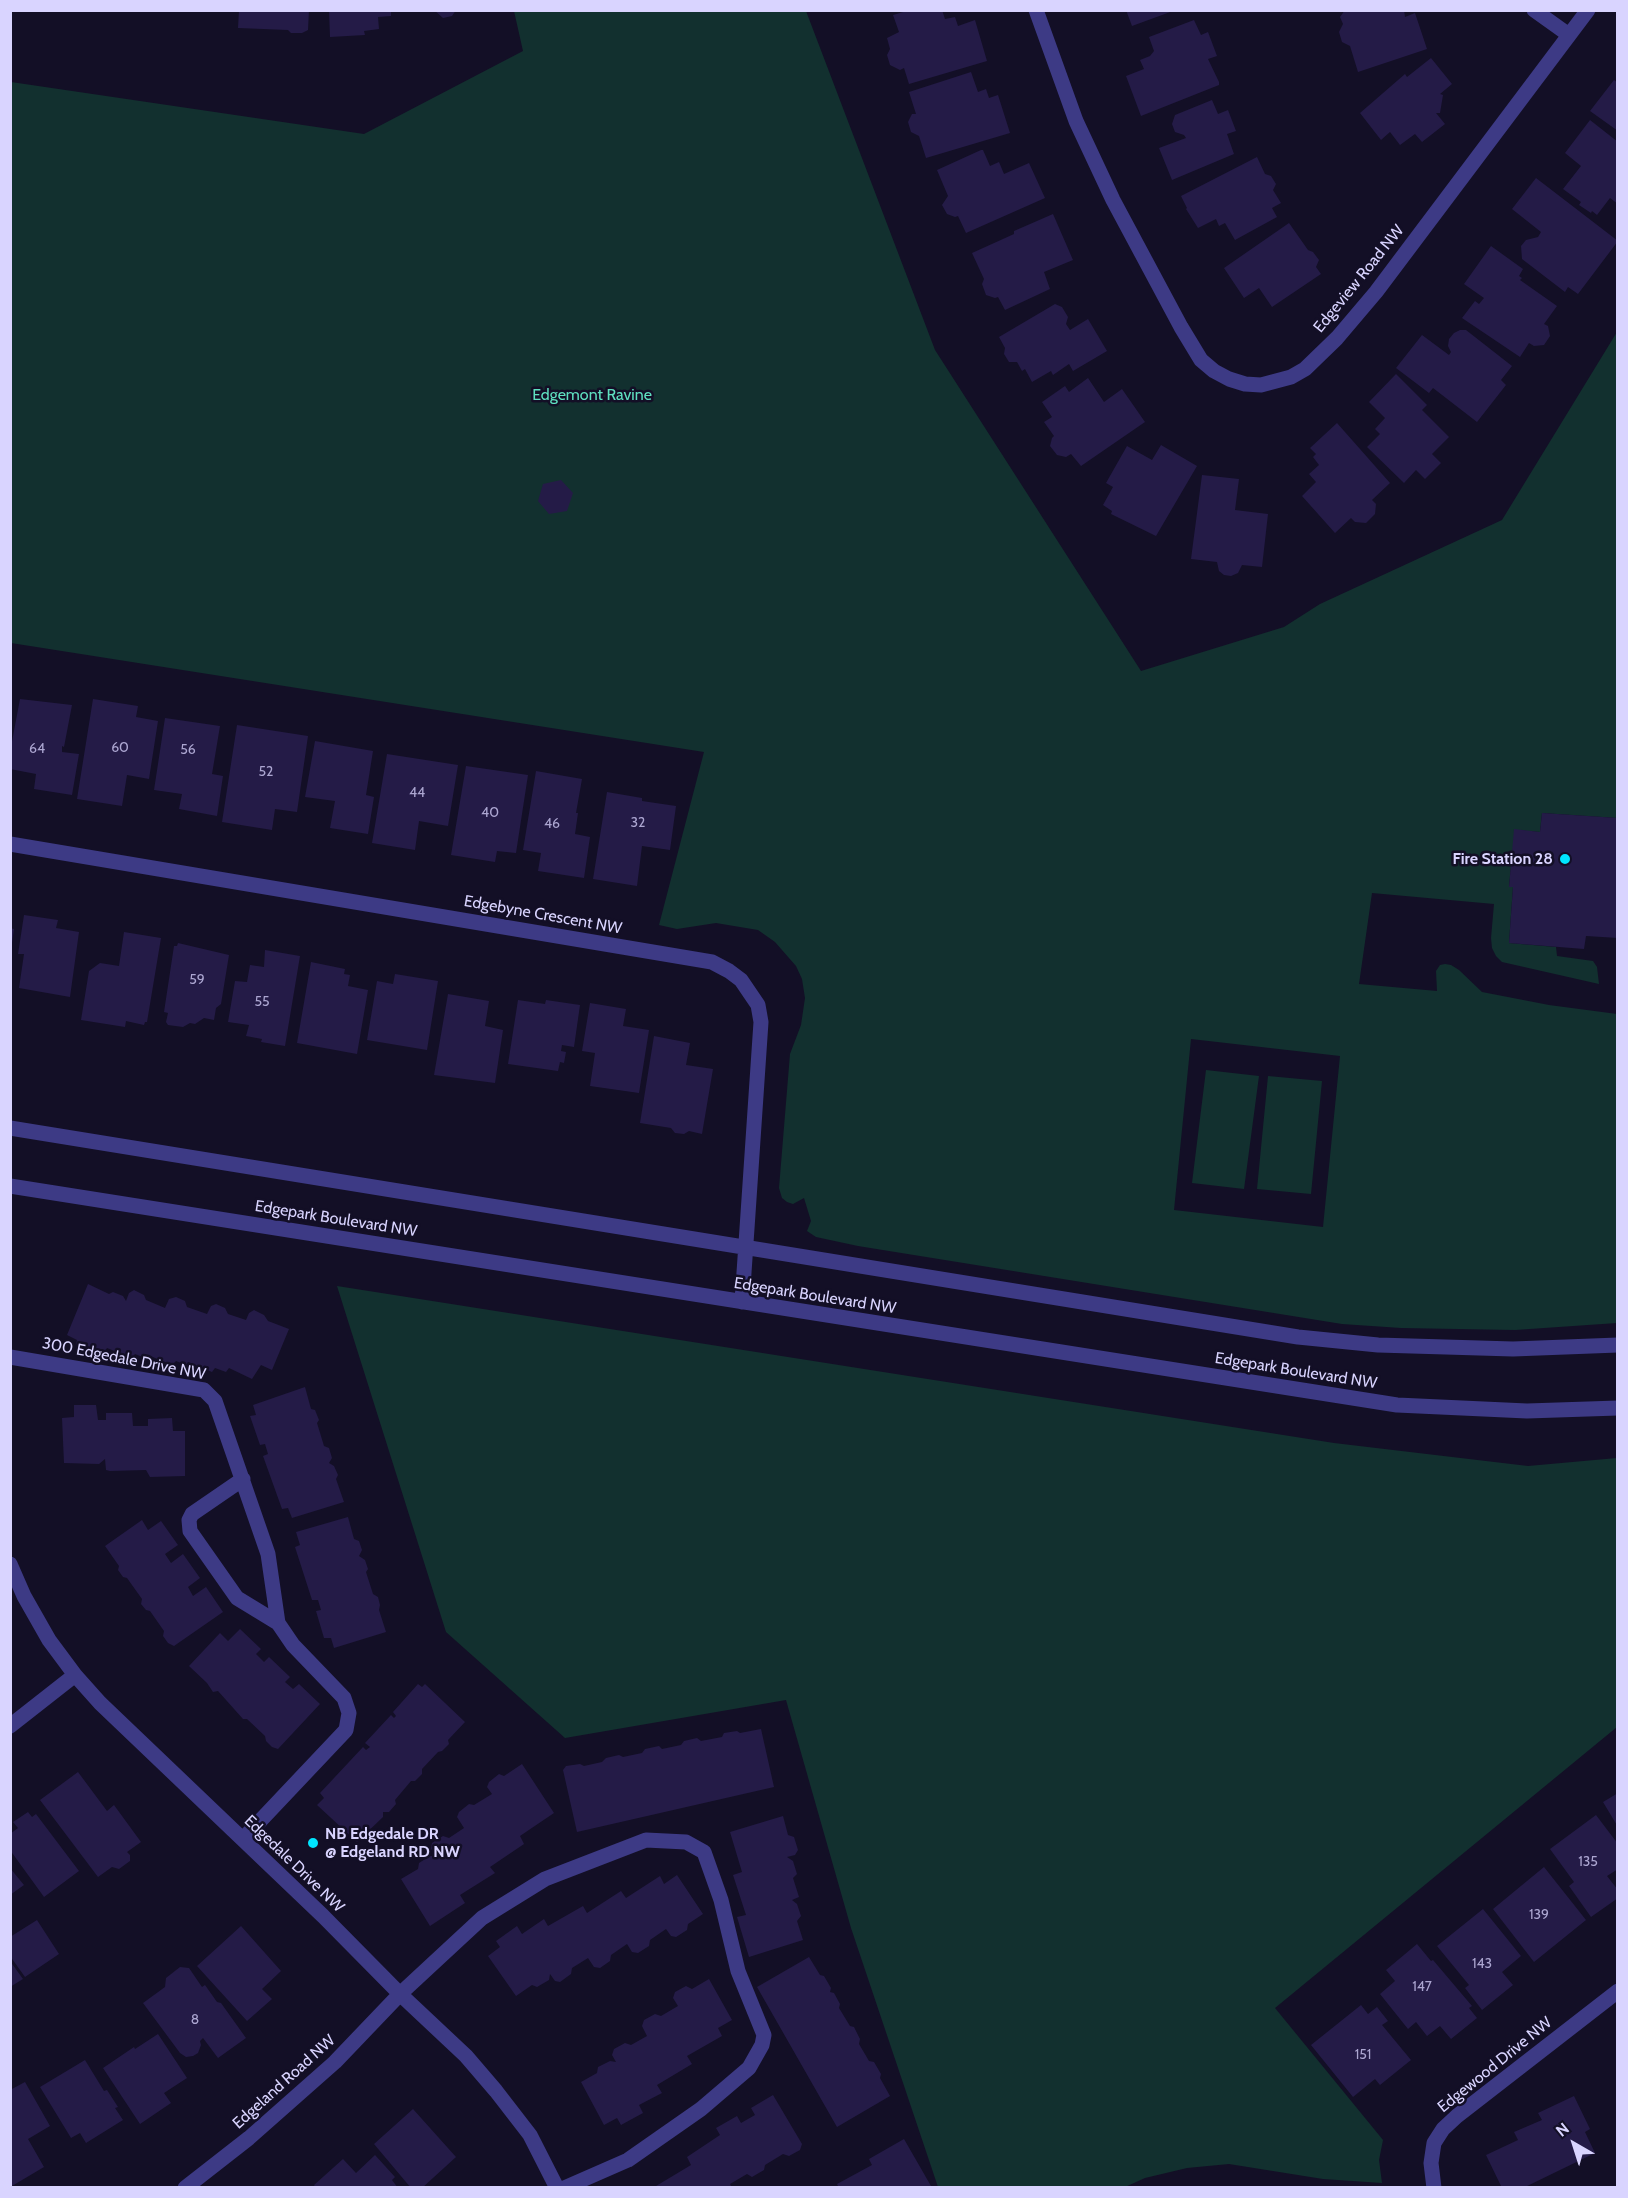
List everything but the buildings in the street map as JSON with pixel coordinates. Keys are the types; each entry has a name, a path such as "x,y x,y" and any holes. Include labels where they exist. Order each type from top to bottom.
{"street":[{"name":"Edgeview Road NW","path":"1036,10 1076,121 1113,200 1181,327 1201,360 1214,371 1237,382 1261,385 1291,377 1305,369 1337,338 1376,292 1588,10"},
{"path":"1534,10 1569,35"},
{"name":"Edgebyne Crescent NW","path":"10,844 712,962 729,971 741,980 758,1005 761,1022 742,1302"},
{"path":"11,1132 1298,1336 1378,1345 1513,1349 1617,1345"},
{"name":"Edgepark Boulevard NW","path":"10,1186 1397,1405 1527,1411 1617,1408"},
{"name":"300 Edgedale Drive NW","path":"10,1357 208,1392 215,1401 268,1554 278,1623"},
{"name":"300 Edgedale Drive NW","path":"243,1479 192,1514 189,1520 190,1531 237,1598 278,1623 293,1645 344,1698 348,1721 346,1730 243,1839"},
{"name":"Edgedale Drive NW","path":"10,1564 24,1596 49,1640 75,1675 100,1703 466,2056 530,2135 557,2187"},
{"path":"10,1726 75,1675"},
{"name":"Edgeland Road NW","path":"185,2187 249,2138 335,2062 400,1994 482,1918 545,1879 646,1839 686,1842 704,1852 721,1900 738,1971 764,2035 762,2045 749,2068 701,2109 628,2160 564,2187"},
{"name":"Edgewood Drive NW","path":"1434,2187 1431,2163 1434,2143 1443,2129 1617,1991"}],"green space":[{"name":"Edgemont Ravine","path":"514,11 806,11 935,350 1141,671 1284,627 1320,604 1502,520 1617,332 1617,818 1542,813 1540,832 1515,830 1509,886 1513,887 1509,943 1556,947 1557,956 1593,961 1597,967 1599,984 1502,962 1492,948 1494,904 1372,893 1359,984 1437,991 1436,971 1440,965 1445,964 1459,970 1482,992 1549,1005 1617,1014 1617,1323 1515,1330 1401,1328 1342,1324 858,1246 816,1237 807,1231 811,1221 804,1198 793,1204 787,1202 782,1198 779,1188 790,1054 801,1025 805,998 802,979 796,966 775,942 758,930 716,923 677,929 659,925 704,752 11,643 11,82 364,134 523,51","holes":["1191,1039 1340,1056 1323,1227 1174,1210"]},
{"path":"1206,1070 1259,1076 1244,1189 1192,1183"},
{"path":"1268,1076 1322,1081 1311,1194 1257,1189"},
{"path":"337,1286 1334,1443 1528,1466 1617,1458 1617,1727 1275,2008 1383,2140 1379,2160 1382,2183 1323,2179 1229,2164 1187,2168 1145,2178 1125,2187 938,2187 851,1928 786,1700 565,1738 446,1632"}],"place":[{"name":"Fire Station 28","path":"1565,859"},
{"name":"NB Edgedale DR @ Edgeland RD NW","path":"313,1843"}]}
